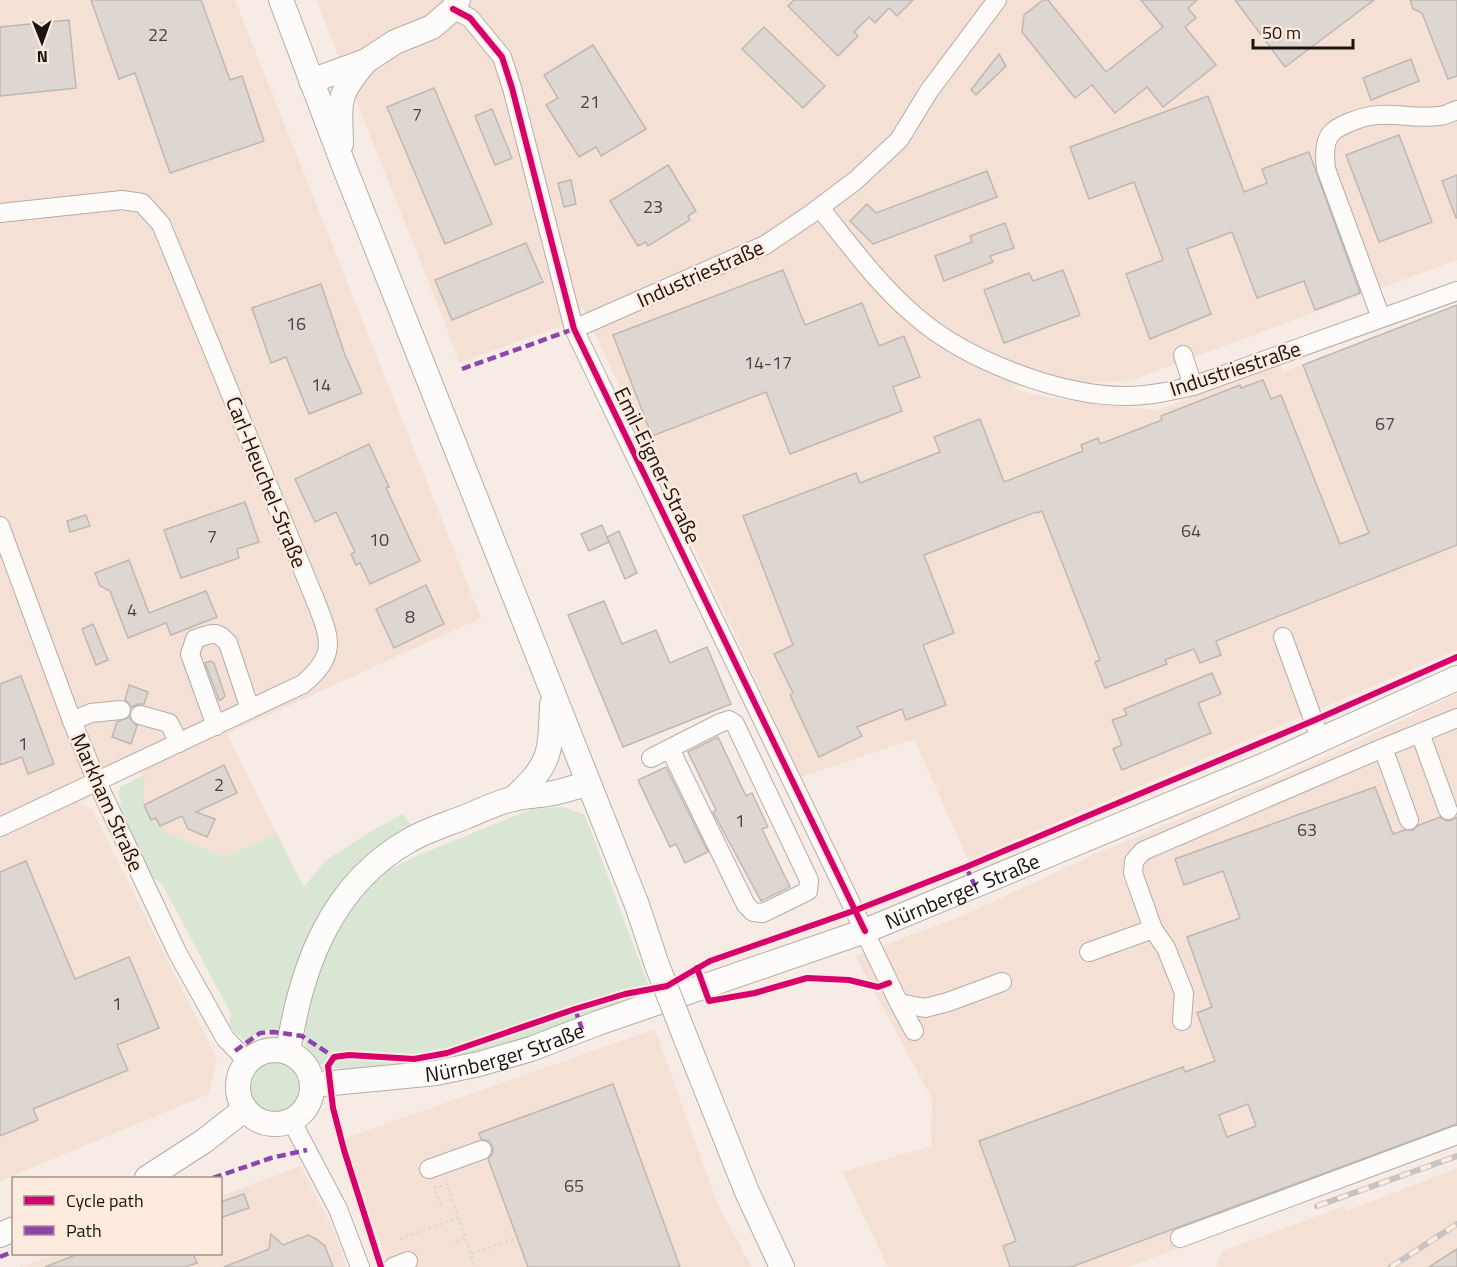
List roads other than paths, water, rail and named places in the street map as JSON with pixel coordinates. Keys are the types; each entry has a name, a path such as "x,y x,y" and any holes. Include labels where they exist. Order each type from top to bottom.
{"main road":[{"path":"281,0 552,697 637,905 657,965 734,1162 782,1267"},
{"name":"Emil-Eigner-Straße","path":"309,74 360,49 395,42 432,27 456,5"},
{"name":"Emil-Eigner-Straße","path":"342,161 340,105 342,93 348,82 366,62 395,42"},
{"name":"Emil-Eigner-Straße","path":"309,74 366,62"},
{"name":"Nürnberger Straße","path":"312,1085 425,1075 479,1064 531,1049 598,1023 865,931 1321,741 1457,678"},
{"path":"521,791 540,771 548,756 552,697"},
{"path":"288,1052 296,1009 319,938 353,886 384,857 411,839 521,791 584,775"},
{"path":"266,1051 288,1052 305,1065 310,1075 312,1085 307,1106 291,1120 279,1124 266,1123 255,1118 245,1109 238,1085 241,1073 256,1055 266,1051"},
{"path":"150,1177 204,1141 245,1109"}],"street":[{"name":"Industriestraße","path":"574,329 765,245 820,208 856,180 899,140 929,91 997,0"},
{"name":"Emil-Eigner-Straße","path":"456,5 470,18 502,57 574,329 914,1031"},
{"path":"1381,318 1326,169 1327,140 1335,129 1364,116 1394,113 1415,117 1442,116 1457,110"},
{"name":"Carl-Heuchel-Straße","path":"0,213 122,200 142,203 161,224 327,631 328,652 319,670 303,684 0,827"},
{"name":"Industriestraße","path":"820,208 881,283 913,315 955,345 1000,367 1046,383 1093,393 1124,396 1150,395 1193,386 1457,291"},
{"path":"1183,355 1193,386"},
{"name":"Markham Straße","path":"1,531 97,782 177,952 225,1038 248,1062"},
{"path":"216,726 190,654 195,639 212,633 221,635 228,644 250,709"},
{"path":"1282,637 1321,741"},
{"path":"72,721 91,713 121,710"},
{"path":"140,715 169,723 179,742"},
{"path":"1182,1021 1184,993 1166,948 1153,929 1133,873 1134,861 1143,851 1457,718"},
{"path":"651,758 720,723 729,720 735,724 808,880 808,891 763,913 753,912 746,905 670,749"},
{"path":"1420,733 1448,810"},
{"path":"1383,748 1409,820"},
{"path":"772,803 798,790"},
{"path":"1089,952 1153,929"},
{"path":"899,1003 926,1008 1002,982"},
{"path":"291,1120 338,1209 360,1267"},
{"path":"1180,1238 1457,1135"},
{"path":"429,1169 482,1150"}],"railway":[{"path":"1317,1206 1457,1156"},
{"path":"1391,1267 1457,1224"}]}
